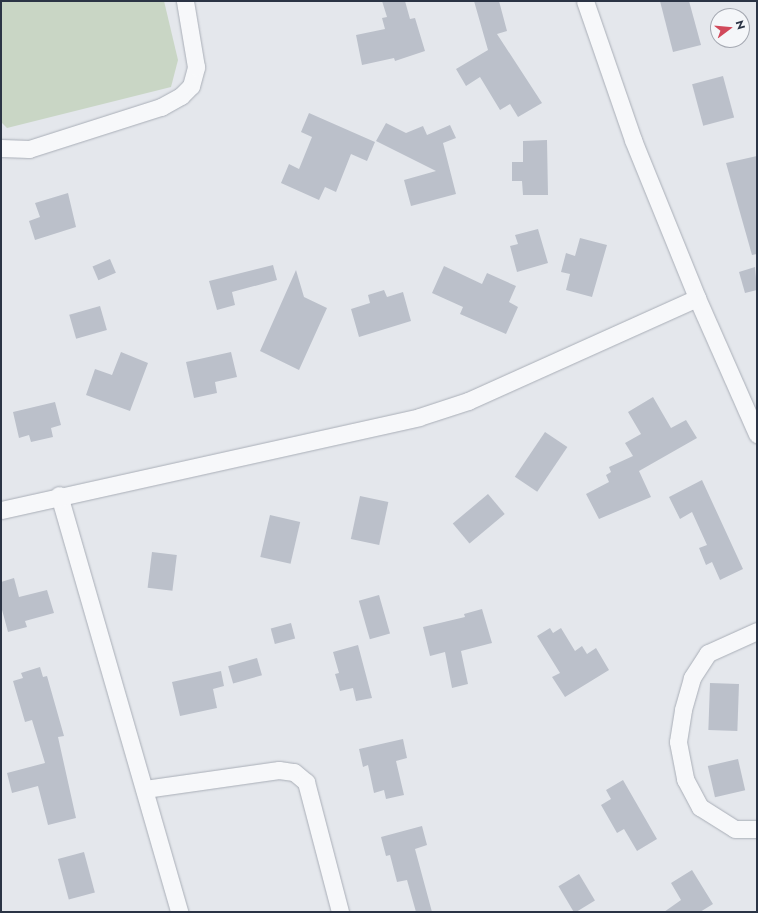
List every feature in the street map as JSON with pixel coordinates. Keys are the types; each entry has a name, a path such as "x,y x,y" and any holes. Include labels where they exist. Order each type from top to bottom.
{"street":[{"path":"1,148 29,149 161,108 181,96 191,86 196,68 185,1"},
{"path":"585,1 633,140 697,298 757,434"},
{"path":"1,510 59,495 419,416 468,402 697,298"},
{"path":"59,495 145,789 179,912"},
{"path":"757,631 708,653 692,678 683,710 678,742 685,779 700,807 735,829 757,829"},
{"path":"145,789 279,770 294,772 306,782 340,912"}],"green space":[{"path":"1,1 164,1 178,60 171,87 7,128 1,122"}],"building":[{"path":"382,1 405,1 410,19 415,18 425,51 395,61 394,58 362,65 356,35 385,29 382,18 387,17"},
{"path":"474,1 499,1 507,31 497,34 542,103 518,117 510,104 500,110 480,77 466,86 456,69 488,50"},
{"path":"660,1 689,1 701,45 673,52"},
{"path":"723,76 734,118 703,126 692,84"},
{"path":"309,113 375,142 367,161 351,154 336,192 325,187 319,200 281,183 289,164 299,169 312,137 301,132"},
{"path":"386,123 406,133 423,126 427,135 450,125 456,138 443,143 456,194 411,206 404,180 436,171 376,141"},
{"path":"547,140 548,195 523,195 522,181 512,181 512,162 523,162 523,141"},
{"path":"757,156 757,254 752,255 726,163"},
{"path":"68,193 76,227 35,240 29,221 40,217 35,203"},
{"path":"538,229 548,263 517,272 510,246 518,244 515,235"},
{"path":"580,238 607,245 592,297 566,290 570,274 561,272 566,253 575,256"},
{"path":"110,259 116,273 98,280 93,266"},
{"path":"273,265 277,280 232,292 235,305 217,310 209,281"},
{"path":"444,266 482,284 487,273 516,286 509,302 518,307 506,334 460,314 463,307 432,293"},
{"path":"755,267 757,290 745,293 739,272"},
{"path":"296,270 304,297 327,308 299,370 260,351"},
{"path":"384,290 387,297 403,292 411,321 359,337 351,309 370,303 368,295"},
{"path":"100,306 107,330 76,339 69,315"},
{"path":"121,352 148,363 130,411 86,395 95,369 112,375"},
{"path":"231,352 237,377 215,382 217,393 194,398 186,362"},
{"path":"653,397 671,428 686,420 697,438 639,471 651,497 599,519 586,494 609,482 606,475 611,472 609,467 633,456 625,443 641,434 628,412"},
{"path":"55,402 61,425 51,428 53,437 31,442 29,435 19,438 13,412"},
{"path":"545,432 567,447 537,492 515,477"},
{"path":"702,480 743,569 720,580 712,562 706,565 699,548 707,545 692,512 680,519 669,497"},
{"path":"488,494 505,514 469,543 453,524"},
{"path":"360,496 388,502 379,545 351,539"},
{"path":"270,515 300,522 291,564 260,557"},
{"path":"152,552 177,555 172,591 148,588"},
{"path":"14,578 19,597 47,590 54,613 25,621 27,627 8,632 1,606 1,582"},
{"path":"379,595 390,633 370,639 359,601"},
{"path":"482,609 492,643 461,651 468,684 452,688 445,652 430,656 423,627 465,617 464,614"},
{"path":"291,623 295,638 275,644 271,628"},
{"path":"550,628 553,633 561,628 575,651 582,646 587,654 596,648 609,670 565,697 552,677 560,673 537,636"},
{"path":"358,645 372,698 356,701 353,688 340,691 335,674 339,673 333,652"},
{"path":"257,658 262,675 233,684 228,666"},
{"path":"40,667 43,677 47,676 64,736 58,737 76,818 48,825 38,786 12,793 7,773 45,763 32,720 25,722 13,681 23,678 21,673"},
{"path":"221,671 224,686 213,689 217,708 180,716 172,682"},
{"path":"710,683 739,684 737,731 708,730"},
{"path":"403,739 407,758 396,761 404,795 386,799 384,790 374,793 368,765 363,767 359,749"},
{"path":"738,759 745,790 715,797 708,766"},
{"path":"623,780 657,839 637,851 624,829 617,833 601,805 611,799 606,790"},
{"path":"422,826 427,845 415,849 432,912 416,912 407,880 397,882 390,855 386,856 381,837"},
{"path":"84,852 95,893 69,900 58,859"},
{"path":"692,870 713,904 700,912 664,912 681,900 671,883"},
{"path":"579,874 595,901 574,912 558,886"}]}
